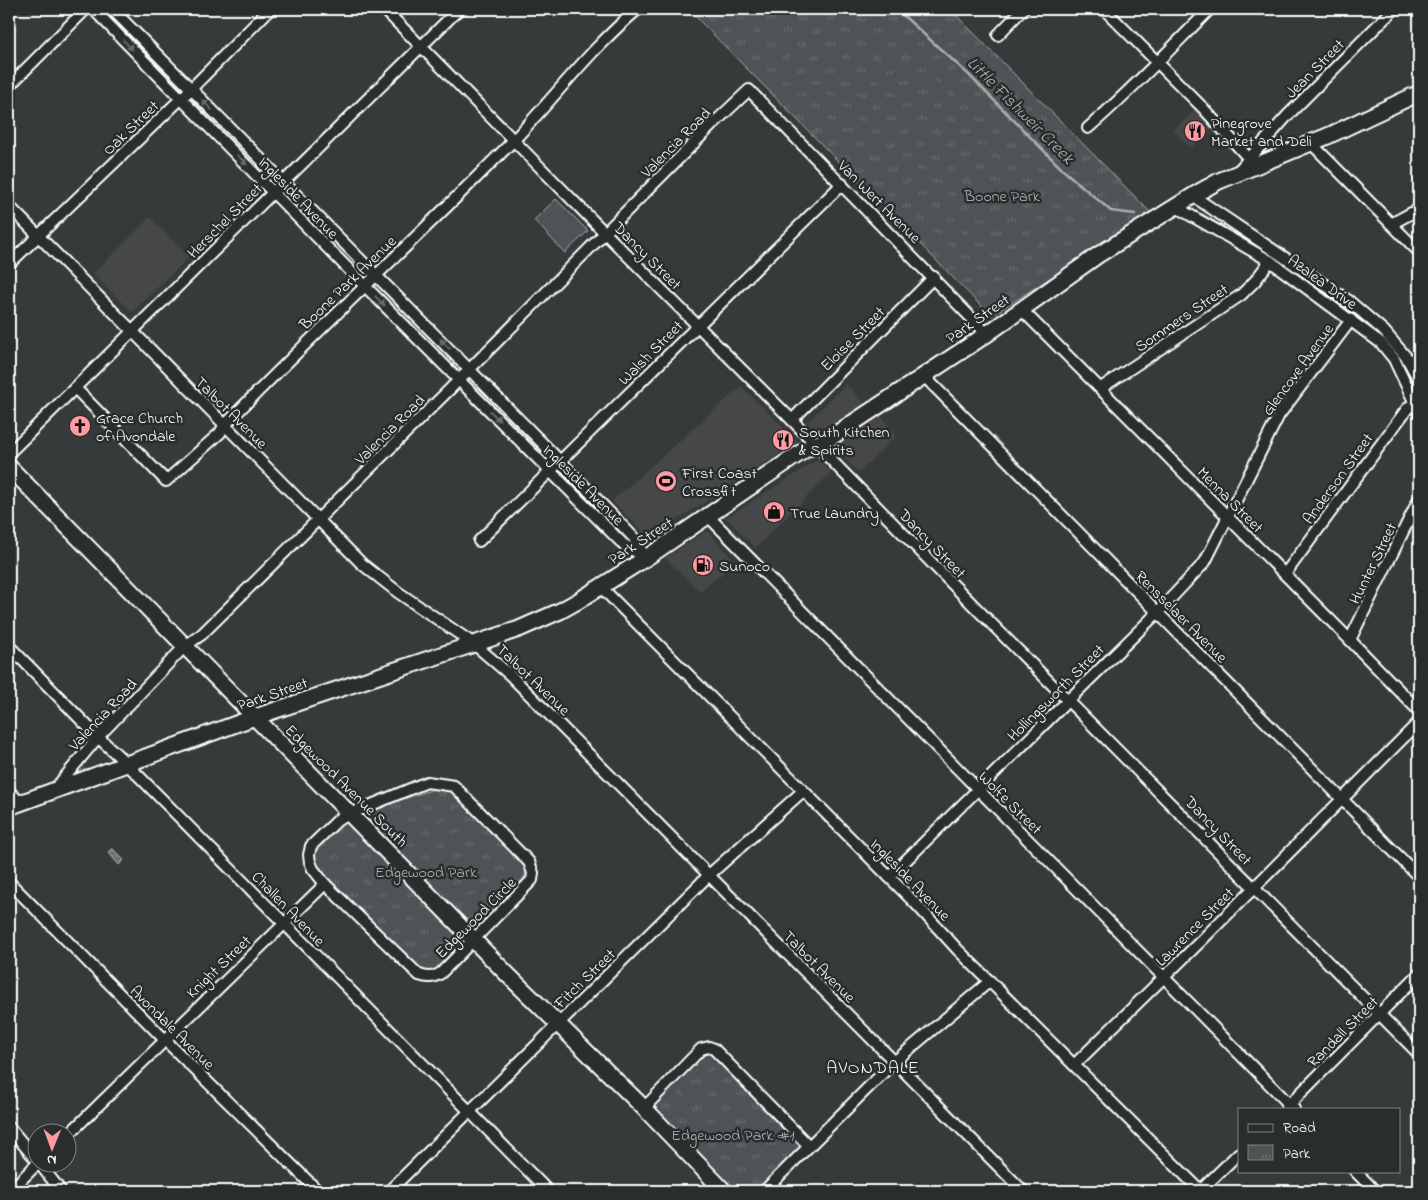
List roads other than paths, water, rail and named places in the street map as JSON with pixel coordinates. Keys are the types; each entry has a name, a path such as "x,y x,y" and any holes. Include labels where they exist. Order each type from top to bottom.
{"street":[{"path":"9,86 86,9"},
{"name":"Ingleside Avenue","path":"96,9 96,13 550,472 623,544 646,558"},
{"name":"Ingleside Avenue","path":"112,9 561,462 634,538 646,558"},
{"name":"Oak Street","path":"9,264 181,99 270,9"},
{"name":"Dancy Street","path":"384,9 1419,1054"},
{"name":"Herschel Street","path":"9,453 459,9"},
{"name":"Boone Park Avenue","path":"75,388 166,481 220,433 224,426 514,140 592,52 638,9"},
{"path":"998,35 1023,9"},
{"path":"1104,9 1204,109 1252,162"},
{"path":"1088,128 1125,96 1210,9"},
{"name":"Jean Street","path":"1252,162 1287,116 1394,9"},
{"name":"Van Wert Avenue","path":"749,90 934,277 987,334"},
{"name":"Valencia Road","path":"54,790 98,737 185,646 201,635 318,520 749,90"},
{"name":"Park Street","path":"15,805 255,717 474,644 560,612 646,558 806,449 830,438 987,334 1098,255 1193,196 1237,173 1252,162 1311,143 1419,93"},
{"path":"1311,143 1419,252"},
{"name":"Walsh Street","path":"479,541 842,184"},
{"name":"Azalea Drive","path":"1193,196 1349,301 1384,331 1407,358 1419,380"},
{"name":"Talbot Avenue","path":"9,206 362,564 382,581 474,644 510,675 1023,1191"},
{"name":"Azalea Drive","path":"1176,207 1270,261 1381,343 1394,359 1419,412"},
{"path":"1391,224 1419,209"},
{"name":"Sommers Street","path":"1101,388 1241,294 1255,281 1270,261"},
{"name":"Eloise Street","path":"792,420 934,277"},
{"name":"Menna Street","path":"1021,309 1419,711"},
{"name":"Glencove Avenue","path":"1228,518 1279,415 1351,320"},
{"name":"Rensselaer Avenue","path":"924,376 1419,877"},
{"name":"Anderson Street","path":"1285,574 1355,477 1407,409 1415,402"},
{"name":"Edgewood Avenue South","path":"9,467 724,1191"},
{"name":"Hunter Street","path":"1350,640 1419,499"},
{"name":"Wolfe Street","path":"708,516 1290,1107"},
{"name":"Hollingsworth Street","path":"889,877 1158,612 1205,562 1228,518"},
{"name":"Ingleside Avenue","path":"601,587 990,981 1201,1191"},
{"name":"Challen Avenue","path":"9,646 548,1191"},
{"name":"Lawrence Street","path":"1074,1065 1419,722"},
{"name":"Edgewood Circle","path":"427,782 454,786 529,862 533,873 532,880 441,973 434,977 426,978 419,975 313,869 309,855 311,846 340,818 350,812 427,782"},
{"name":"Fitch Street","path":"389,1191 709,875 803,790"},
{"path":"9,791 15,805"},
{"name":"Avondale Avenue","path":"9,882 318,1191"},
{"name":"Knight Street","path":"78,1125 164,1039 326,884"},
{"name":"Randall Street","path":"1290,1107 1419,974"},
{"path":"764,1191 894,1062 990,981"},
{"path":"644,1108 701,1049 709,1047 714,1049 809,1146"},
{"path":"9,1127 28,1150"},
{"path":"1201,1191 1238,1154"},
{"path":"10,1191 28,1172"},
{"path":"46,1172 62,1191"},
{"path":"1356,1172 1375,1191"}],"waterway":[{"name":"Little Fishweir Creek","path":"896,9 968,74 1063,170 1111,211 1135,214"},
{"name":"Little Fishweir Creek","path":"1201,214 1271,255"},
{"name":"Little Fishweir Creek","path":"1276,258 1369,325 1381,337"},
{"name":"Little Fishweir Creek","path":"1390,346 1398,354 1419,397"}],"place":[{"name":"Pinegrove Market and Deli","path":"1195,131"},
{"name":"Grace Church of Avondale","path":"80,426"},
{"name":"South Kitchen & Spirits","path":"783,440"},
{"name":"First Coast Crossfit","path":"666,481"},
{"name":"True Laundry","path":"774,512"},
{"name":"Sunoco","path":"703,565"}],"district":[{"name":"AVONDALE","path":"873,1067"}],"park label":[{"name":"Boone Park","path":"1002,195"},
{"name":"Edgewood Park","path":"426,871"},
{"name":"Edgewood Park #1","path":"733,1134"}]}
